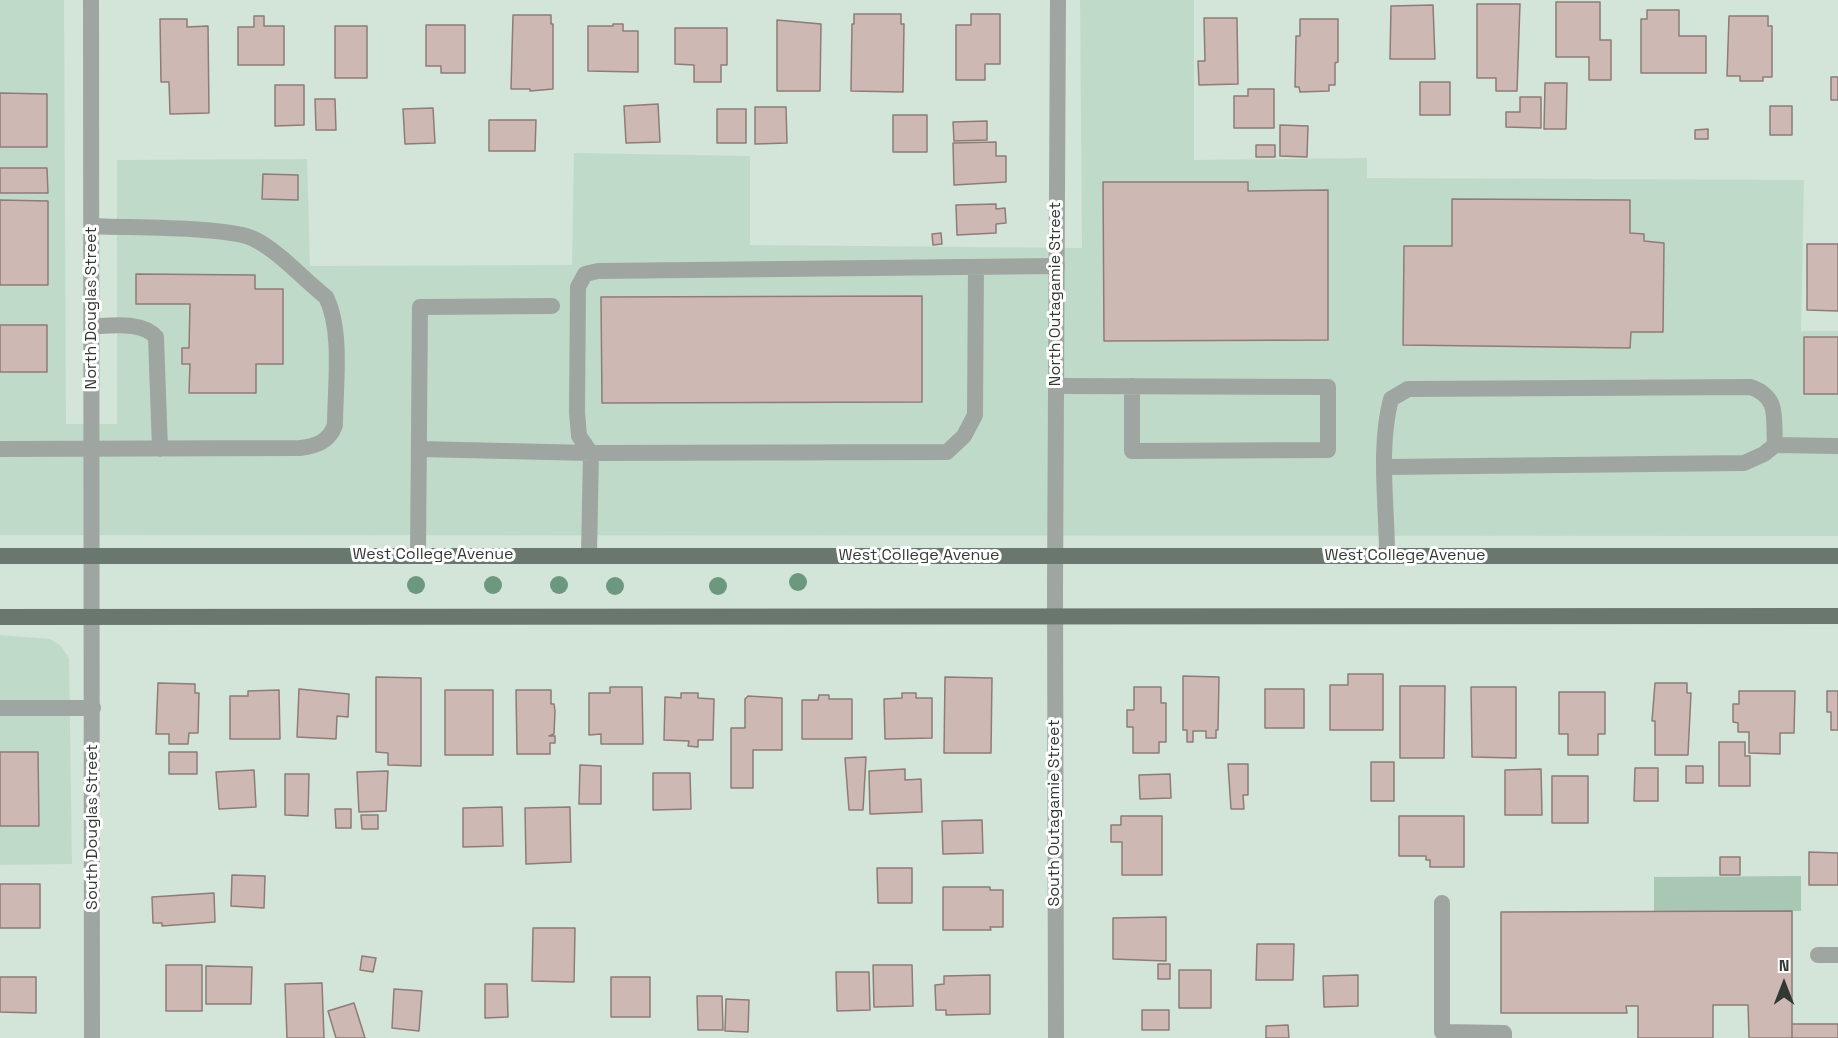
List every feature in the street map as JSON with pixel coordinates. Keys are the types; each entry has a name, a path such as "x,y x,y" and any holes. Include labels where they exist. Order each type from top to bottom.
{"main road":[{"name":"West College Avenue","path":"0,556 418,554 1838,556"},
{"path":"0,617 1838,616"}],"street":[{"name":"North Douglas Street","path":"92,0 92,616"},
{"name":"North Outagamie Street","path":"1055,588 1058,0"},
{"path":"0,449 300,448 316,446 332,435 336,353 332,308 326,297 263,244 250,237 226,232 92,226"},
{"path":"589,555 591,453 579,436 577,412 578,287 585,274 598,271 1057,266"},
{"path":"419,449 591,453 947,452 964,436 975,415 976,267"},
{"path":"418,554 420,307 552,306"},
{"path":"92,326 141,327 156,337 160,449"},
{"path":"1056,386 1132,386 1328,387 1328,450 1132,452 1132,386"},
{"path":"1387,555 1386,421 1391,399 1408,389 1751,387 1767,393 1772,403 1775,445"},
{"path":"1386,467 1744,463 1764,454 1775,445 1838,446"},
{"name":"South Outagamie Street","path":"1055,588 1056,1038"},
{"name":"South Douglas Street","path":"92,616 92,1038"},
{"path":"0,708 93,708"},
{"path":"1442,903 1442,1032 1504,1033 1504,1038"},
{"path":"1818,955 1838,955"}],"shaded area":[{"path":"0,0 64,0 66,424 117,424 117,160 307,159 310,266 572,265 574,153 750,156 750,245 1082,248 1080,0 1194,0 1194,160 1367,158 1367,178 1804,180 1801,331 1838,331 1838,536 0,535"},
{"path":"0,635 50,639 61,646 69,658 72,864 0,865"},
{"path":"1801,876 1801,911 1654,911 1654,877"}],"building":[{"path":"1556,2 1600,2 1600,40 1611,40 1611,80 1589,80 1589,57 1556,57"},
{"path":"1477,4 1520,4 1517,91 1496,91 1496,78 1477,78"},
{"path":"1433,5 1435,59 1390,59 1391,6"},
{"path":"1647,10 1679,10 1679,36 1706,36 1706,73 1641,73 1641,19 1647,19"},
{"path":"854,14 901,14 901,24 904,24 903,92 851,91"},
{"path":"971,14 1000,14 1000,64 985,64 985,80 956,80 956,25 971,25"},
{"path":"513,15 551,15 553,89 530,91 530,89 511,89"},
{"path":"254,16 264,16 264,26 284,26 284,65 238,65 238,27 254,27"},
{"path":"1729,16 1768,16 1768,26 1772,26 1772,77 1763,77 1763,81 1740,81 1740,76 1727,76"},
{"path":"1204,18 1237,18 1238,84 1199,85 1198,61 1205,61"},
{"path":"160,19 187,19 187,27 208,26 209,113 170,114 169,82 161,82"},
{"path":"1300,19 1338,19 1338,62 1335,63 1335,85 1329,85 1329,91 1300,92 1299,87 1295,87 1296,36 1300,36"},
{"path":"777,20 821,24 820,91 777,91"},
{"path":"613,24 623,24 623,31 638,31 638,72 588,71 588,26 613,26"},
{"path":"426,25 465,25 465,73 441,73 441,66 426,66"},
{"path":"335,26 367,26 367,78 335,78"},
{"path":"675,28 727,28 727,65 721,65 721,82 694,82 694,65 675,64"},
{"path":"1831,77 1838,77 1838,100 1831,100"},
{"path":"1420,82 1450,82 1450,115 1420,115"},
{"path":"1545,83 1567,83 1566,129 1544,129"},
{"path":"275,85 304,85 304,125 275,126"},
{"path":"1248,89 1274,89 1274,128 1234,128 1234,96 1248,96"},
{"path":"0,93 47,94 47,147 0,147"},
{"path":"1520,97 1541,97 1541,128 1506,127 1506,112 1520,112"},
{"path":"315,99 335,99 336,130 316,130"},
{"path":"658,104 660,142 626,143 624,106"},
{"path":"1770,106 1792,106 1792,135 1770,135"},
{"path":"755,107 786,107 787,143 755,144"},
{"path":"433,108 435,143 405,144 403,109"},
{"path":"717,109 746,109 746,143 717,143"},
{"path":"893,115 927,115 927,152 893,152"},
{"path":"489,120 536,120 535,151 489,151"},
{"path":"987,121 987,140 954,141 953,122"},
{"path":"1280,125 1308,126 1307,157 1280,156"},
{"path":"1708,129 1708,139 1695,139 1695,130"},
{"path":"996,142 996,156 1006,156 1006,182 954,185 953,143"},
{"path":"1256,145 1275,145 1275,157 1256,157"},
{"path":"0,168 47,168 48,193 0,193"},
{"path":"263,174 298,175 298,200 262,199"},
{"path":"1103,182 1248,182 1248,191 1328,190 1328,340 1104,341"},
{"path":"1452,199 1630,200 1630,233 1644,234 1644,241 1664,243 1663,332 1631,332 1630,348 1403,345 1404,246 1452,246"},
{"path":"0,200 48,201 48,285 0,285"},
{"path":"996,204 996,209 1005,208 1006,223 996,224 996,233 957,235 956,205"},
{"path":"941,233 942,244 933,245 932,234"},
{"path":"1807,244 1838,244 1838,311 1807,310"},
{"path":"136,274 255,275 255,289 283,289 283,364 256,364 256,393 189,393 190,364 182,364 182,348 189,348 190,304 136,304"},
{"path":"922,296 922,402 602,403 601,297"},
{"path":"0,325 47,325 47,372 0,372"},
{"path":"1804,337 1838,337 1838,394 1804,394"},
{"path":"1348,674 1383,674 1383,730 1330,730 1330,685 1348,685"},
{"path":"1183,676 1219,677 1216,738 1206,738 1206,731 1193,731 1193,742 1187,742 1187,730 1183,730"},
{"path":"376,677 421,678 421,766 388,765 388,753 376,752"},
{"path":"945,677 992,678 991,753 944,753"},
{"path":"158,683 195,684 195,693 199,693 198,733 189,733 188,744 169,744 169,734 156,734"},
{"path":"1655,683 1687,683 1687,693 1691,693 1688,755 1655,755 1655,721 1652,721"},
{"path":"1400,686 1445,686 1444,758 1400,758"},
{"path":"610,687 642,687 643,744 601,744 601,734 589,735 589,693 610,693"},
{"path":"1134,687 1161,687 1161,703 1166,703 1166,742 1159,742 1159,753 1133,753 1133,727 1127,727 1127,710 1134,710"},
{"path":"1471,687 1516,687 1516,758 1472,757"},
{"path":"299,689 349,694 348,717 337,716 336,739 297,737"},
{"path":"1265,689 1304,689 1304,728 1265,728"},
{"path":"279,690 280,739 230,739 230,696 248,696 248,691"},
{"path":"445,690 493,690 493,755 445,755"},
{"path":"516,690 551,690 551,704 554,704 555,711 554,734 549,736 555,736 555,743 550,743 550,754 517,754"},
{"path":"1739,691 1795,691 1794,733 1780,733 1780,754 1749,753 1749,732 1738,732 1738,723 1733,722 1733,704 1739,704"},
{"path":"1827,691 1838,691 1838,730 1831,730 1831,712 1827,712"},
{"path":"1559,692 1605,692 1605,734 1598,734 1598,755 1568,755 1568,734 1559,734"},
{"path":"681,693 698,693 698,698 714,699 713,740 698,740 698,747 688,746 689,741 664,740 665,697 681,698"},
{"path":"902,693 916,693 916,698 932,698 932,738 885,739 884,699 902,698"},
{"path":"819,695 829,695 829,699 852,699 852,739 802,739 802,700 818,700"},
{"path":"748,696 782,698 782,750 753,750 753,788 731,788 731,728 745,728 745,699"},
{"path":"1719,742 1745,742 1745,756 1750,756 1750,786 1719,786"},
{"path":"0,752 38,752 39,826 0,826"},
{"path":"169,752 197,752 197,774 169,774"},
{"path":"866,757 863,810 849,810 845,758"},
{"path":"1371,762 1394,762 1394,801 1371,801"},
{"path":"1228,764 1248,764 1248,795 1243,795 1244,809 1231,809"},
{"path":"580,765 601,766 601,804 579,804"},
{"path":"1686,766 1703,766 1703,783 1686,783"},
{"path":"1635,768 1658,768 1658,801 1634,801"},
{"path":"905,769 905,780 921,779 922,812 870,814 869,771"},
{"path":"1541,769 1542,815 1505,815 1505,770"},
{"path":"254,770 256,807 219,809 216,772"},
{"path":"388,771 386,811 359,812 357,772"},
{"path":"653,773 690,773 691,809 653,810"},
{"path":"285,774 309,774 308,816 285,815"},
{"path":"1170,774 1171,798 1140,799 1139,775"},
{"path":"1552,776 1588,776 1588,823 1552,823"},
{"path":"502,807 503,846 463,847 463,808"},
{"path":"570,807 571,862 526,864 525,808"},
{"path":"335,809 351,809 351,828 336,828"},
{"path":"361,815 378,815 378,829 362,829"},
{"path":"1121,816 1162,816 1162,875 1122,875 1122,842 1111,842 1111,825 1121,825"},
{"path":"1399,816 1464,816 1464,867 1430,867 1430,860 1426,860 1426,856 1399,856"},
{"path":"982,820 983,853 943,854 942,821"},
{"path":"1809,852 1838,853 1838,885 1809,885"},
{"path":"1720,857 1740,857 1740,875 1720,875"},
{"path":"877,868 912,868 912,903 878,903"},
{"path":"232,875 265,876 264,908 231,906"},
{"path":"0,884 40,884 40,928 0,928"},
{"path":"943,887 990,887 990,890 1003,890 1003,927 990,927 991,930 943,930"},
{"path":"214,893 215,922 162,926 162,923 153,923 152,897"},
{"path":"1792,911 1792,1038 1749,1038 1748,1005 1713,1005 1713,1038 1638,1038 1638,1006 1626,1006 1627,1013 1501,1013 1501,912"},
{"path":"1166,917 1166,961 1113,959 1113,918"},
{"path":"533,928 575,928 574,982 532,981"},
{"path":"1257,944 1294,944 1293,980 1256,980"},
{"path":"362,956 376,958 373,972 360,970"},
{"path":"1158,964 1170,964 1170,979 1158,979"},
{"path":"166,965 202,965 202,1011 166,1011"},
{"path":"873,965 912,965 913,1006 874,1007"},
{"path":"206,966 252,967 251,1004 206,1004"},
{"path":"1179,970 1211,970 1211,1008 1179,1008"},
{"path":"836,972 869,972 870,1010 837,1011"},
{"path":"990,975 990,1014 946,1015 946,1010 936,1010 935,985 944,984 944,976"},
{"path":"1358,975 1358,1006 1324,1007 1323,976"},
{"path":"0,977 36,977 36,1013 0,1012"},
{"path":"611,977 650,977 650,1017 611,1017"},
{"path":"322,983 324,1038 287,1038 285,984"},
{"path":"485,984 507,984 508,1017 485,1018"},
{"path":"394,989 422,991 419,1031 392,1028"},
{"path":"697,996 722,996 723,1030 698,1030"},
{"path":"726,999 749,1000 748,1032 725,1031"},
{"path":"354,1003 365,1038 336,1038 328,1011"},
{"path":"1142,1010 1169,1010 1169,1030 1142,1030"},
{"path":"1792,1024 1838,1024 1838,1038 1792,1038"},
{"path":"1288,1025 1289,1038 1266,1038 1266,1026"}]}
